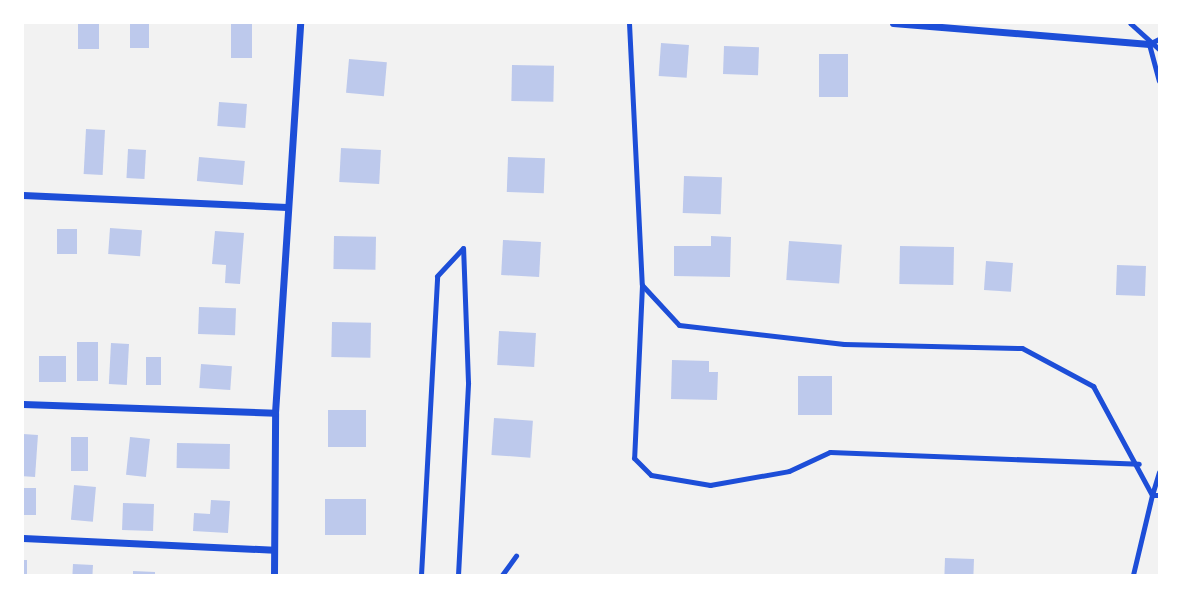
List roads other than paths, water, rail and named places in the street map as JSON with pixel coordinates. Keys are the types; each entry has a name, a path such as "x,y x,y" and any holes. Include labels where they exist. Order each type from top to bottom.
{"street":[{"path":"274,575 275,414 300,23"},
{"path":"892,23 1149,44"},
{"path":"23,195 287,207"},
{"path":"23,404 275,414"},
{"path":"23,538 274,550"}],"lane":[{"path":"629,23 642,285 634,458 651,475 710,485 789,471 830,452 1139,464"},
{"path":"1129,23 1149,44 1159,49"},
{"path":"1149,44 1159,39"},
{"path":"1149,44 1159,81"},
{"path":"421,575 437,276 463,248 468,382 458,575"},
{"path":"642,285 680,325 844,344 1022,348 1093,386 1139,464 1152,495"},
{"path":"1133,575 1159,472"},
{"path":"1152,495 1159,495"},
{"path":"502,575 516,556"}]}
